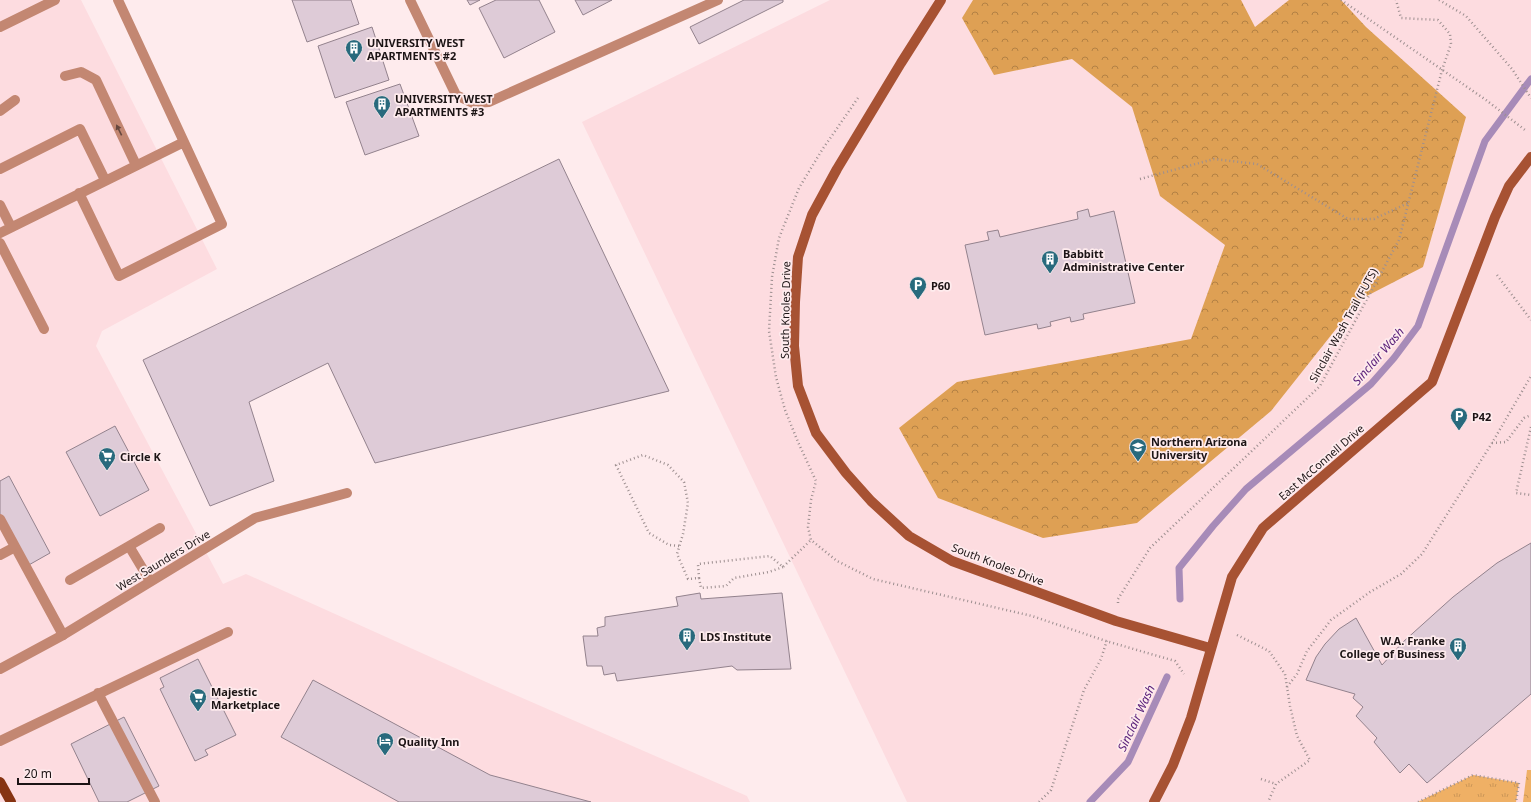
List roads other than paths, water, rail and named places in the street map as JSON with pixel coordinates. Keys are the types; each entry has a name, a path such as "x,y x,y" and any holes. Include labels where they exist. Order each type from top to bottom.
{"main road":[{"path":"0,782 11,802"}],"street":[{"path":"0,27 55,0"},
{"path":"79,193 119,276 222,224 118,0"},
{"path":"410,0 456,95 473,102 489,102 718,0"},
{"name":"South Knoles Drive","path":"941,0 836,169 812,215 798,257 794,346 798,386 816,433 846,474 871,501 909,536 952,561 1116,621 1210,648"},
{"path":"64,76 81,72 96,80 136,165"},
{"path":"0,111 15,100"},
{"path":"0,169 80,129 105,180"},
{"path":"0,233 184,142"},
{"name":"East McConnell Drive","path":"1154,802 1172,765 1191,718 1210,648 1232,577 1263,528 1432,382 1495,217 1509,186 1531,157"},
{"path":"0,205 11,227"},
{"path":"0,243 44,329"},
{"name":"West Saunders Drive","path":"0,669 63,635 255,518 348,493"},
{"path":"0,519 63,635"},
{"path":"70,580 160,528"},
{"path":"129,546 150,582"},
{"path":"0,555 15,547"},
{"path":"0,741 228,632"},
{"path":"98,693 155,802"}],"waterway":[{"name":"Sinclair Wash","path":"1180,599 1179,568 1213,526 1246,489 1371,384 1394,358 1418,326 1485,141 1531,79"},
{"name":"Sinclair Wash","path":"1090,802 1128,762 1167,677"}],"place":[{"name":"UNIVERSITY WEST APARTMENTS #2","path":"354,63"},
{"name":"UNIVERSITY WEST APARTMENTS #3","path":"382,119"},
{"name":"Babbitt Administrative Center","path":"1050,274"},
{"name":"P60","path":"918,300"},
{"name":"P42","path":"1459,431"},
{"name":"Northern Arizona University","path":"1138,462"},
{"name":"Circle K","path":"107,471"},
{"name":"LDS Institute","path":"687,651"},
{"name":"W.A. Franke College of Business","path":"1458,661"},
{"name":"Majestic Marketplace","path":"198,712"},
{"name":"Quality Inn","path":"385,756"}]}
